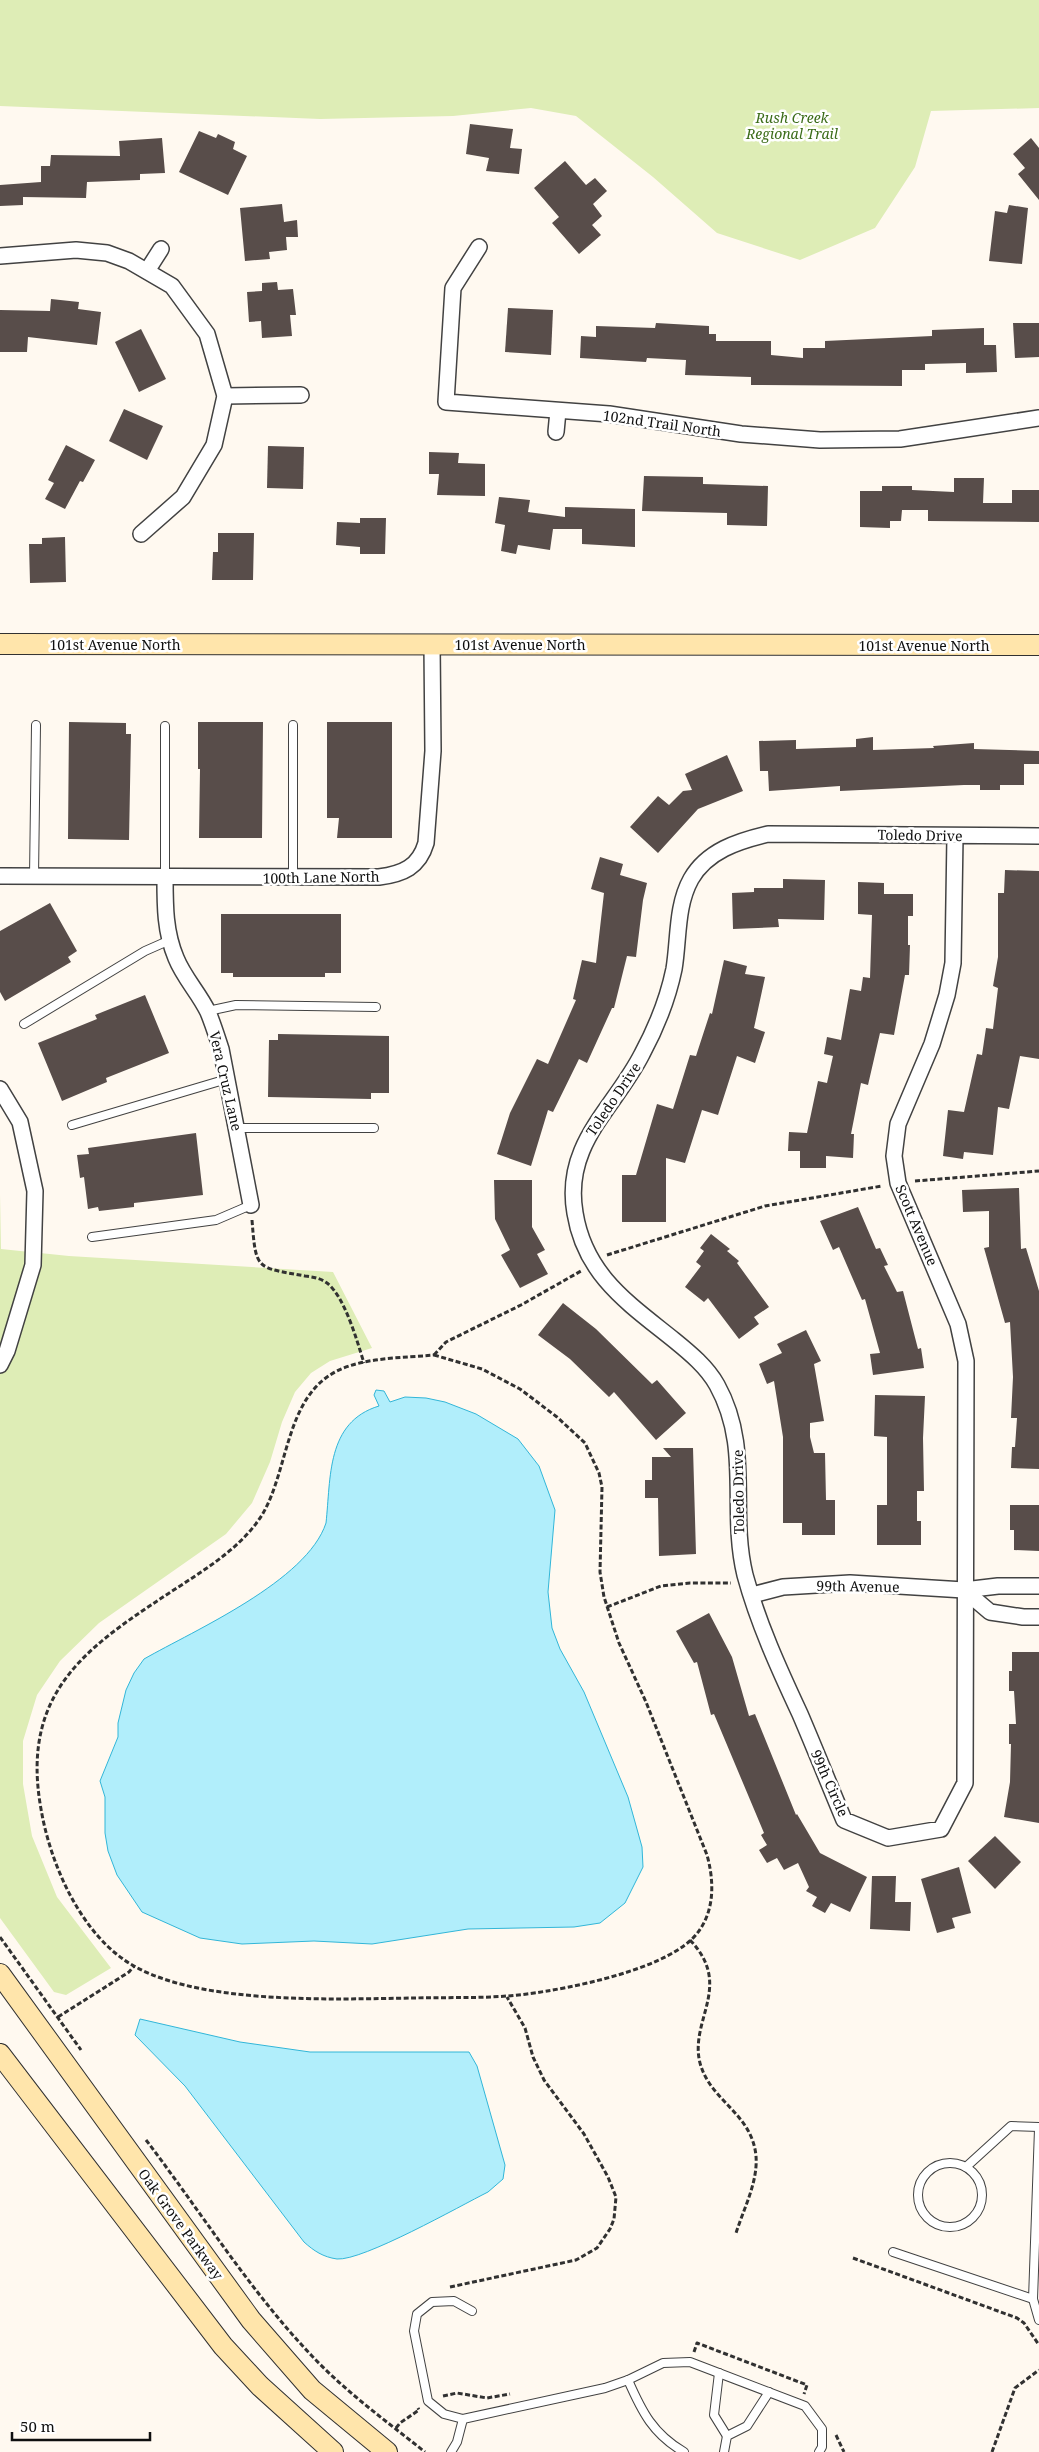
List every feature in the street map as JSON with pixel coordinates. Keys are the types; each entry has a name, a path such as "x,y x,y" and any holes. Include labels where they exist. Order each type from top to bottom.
{"street":[{"name":"102nd Trail North","path":"479,247 454,288 446,402 609,414 741,434 820,440 900,439 1039,418"},
{"path":"147,272 161,249"},
{"path":"0,256 56,251 107,253 129,261 172,286 206,334 225,396 214,445 183,497 141,534"},
{"path":"225,396 301,395"},
{"path":"556,432 558,411"},
{"name":"101st Avenue North","path":"0,644 1039,646"},
{"name":"100th Lane North","path":"0,876 293,878 392,876 404,872 415,865 422,855 426,843 433,751 432,644"},
{"name":"Toledo Drive","path":"749,1588 741,1556 738,1532 738,1450 734,1428 726,1404 716,1384 702,1365 625,1300 592,1264 583,1246 574,1211 573,1189 576,1167 586,1138 627,1080 655,1026 674,968 684,896 692,878 706,861 721,850 742,840 768,834 1039,836"},
{"name":"Scott Avenue","path":"955,836 952,963 947,995 932,1044 898,1124 894,1156 898,1183 958,1324 966,1361 964,1590"},
{"name":"Vera Cruz Lane","path":"165,878 166,918 170,940 177,960 208,1011 221,1049 251,1205"},
{"path":"0,1089 20,1122 35,1191 33,1265 2,1355"},
{"name":"99th Avenue","path":"749,1588 850,1583 964,1590 998,1586 1039,1586"},
{"name":"99th Circle","path":"749,1588 769,1646 816,1750 844,1820 888,1838 941,1829 965,1784 964,1590"},
{"path":"964,1590 990,1612 1023,1618 1039,1617"},
{"name":"Oak Grove Parkway","path":"0,1974 251,2320 312,2390 387,2452"},
{"path":"0,2054 223,2346 260,2386 332,2452"}],"lane":[{"path":"34,877 36,725"},
{"path":"293,725 293,878"},
{"path":"165,726 165,878"},
{"path":"24,1024 145,952 170,940"},
{"path":"208,1011 236,1005 376,1007"},
{"path":"72,1125 227,1079"},
{"path":"237,1128 374,1128"},
{"path":"92,1237 216,1220 251,1205"},
{"path":"966,2167 1011,2126 1039,2128 1033,2299 1039,2320"},
{"path":"952,2163 966,2167 974,2173 983,2191 978,2211 962,2225 951,2227 940,2225 930,2220 923,2212 919,2202 918,2191 921,2180 936,2165 952,2163"},
{"path":"893,2252 1033,2299"},
{"path":"472,2311 454,2301 432,2302 417,2314 414,2331 428,2400 444,2414 462,2419 604,2388 628,2380 663,2363 690,2362 805,2406 822,2429 822,2447 819,2452"},
{"path":"719,2373 714,2415 727,2436 724,2452"},
{"path":"628,2380 642,2411 666,2442 684,2452"},
{"path":"727,2436 747,2426 769,2392"},
{"path":"451,2452 457,2442 462,2419"}],"path":[{"path":"910,1181 1039,1171"},
{"path":"603,1257 632,1246 697,1228 758,1208 813,1196 884,1185"},
{"path":"251,1205 257,1260 262,1266 270,1270 318,1278 327,1284 336,1294 364,1363"},
{"path":"434,1355 446,1342 521,1305 580,1271"},
{"path":"434,1355 482,1368 514,1386 557,1417 586,1443 599,1472 602,1487 600,1572 607,1607 619,1642 700,1837 711,1871 712,1897 704,1923 690,1940 657,1960 625,1972 563,1988 507,1996 324,1999 253,1996 181,1983 134,1966 111,1950 90,1925 78,1907 55,1859 43,1819 38,1778 39,1743 47,1712 64,1680 88,1651 118,1628 218,1560 250,1532 273,1494 296,1420 309,1395 318,1384 336,1371 364,1363 434,1355"},
{"path":"607,1607 661,1586 749,1588"},
{"path":"0,1937 86,2058"},
{"path":"690,1940 703,1957 710,1977 709,2000 699,2047 700,2061 705,2077 712,2089 740,2116 746,2126 756,2153 757,2167 754,2180 736,2233"},
{"path":"58,2017 129,1972 134,1966"},
{"path":"449,2287 576,2260 597,2248 610,2229 614,2219 616,2197 608,2177 584,2134 544,2080 533,2056 525,2028 507,1996"},
{"path":"144,2137 254,2287 294,2336 330,2374 425,2452"},
{"path":"853,2258 1017,2318 1024,2322 1039,2345"},
{"path":"992,2452 1015,2388 1039,2370"},
{"path":"396,2428 400,2422 419,2410 415,2402"}],"green space":[{"name":"Rush Creek Regional Trail","path":"0,0 1039,0 1039,108 931,111 915,167 875,228 800,260 717,233 653,177 576,116 531,108 453,116 320,119 0,106"},
{"path":"0,1194 1,1249 69,1256 333,1272 372,1348 330,1361 311,1373 295,1392 282,1422 270,1462 252,1503 226,1534 99,1623 60,1661 37,1695 23,1741 23,1784 32,1836 57,1897 111,1968 66,1995 54,1992 0,1918"}],"water":[{"path":"376,1390 384,1391 390,1402 405,1397 426,1398 445,1402 476,1414 518,1439 539,1466 555,1510 548,1592 552,1628 560,1649 584,1692 628,1797 642,1847 643,1867 625,1903 600,1923 574,1927 468,1929 372,1944 314,1941 242,1944 200,1938 142,1912 117,1875 108,1851 105,1833 105,1797 100,1781 118,1737 118,1723 126,1690 134,1673 144,1659 219,1619 274,1584 297,1565 315,1544 326,1523 331,1470 340,1438 349,1425 362,1414 379,1406 374,1395"},
{"path":"140,2019 240,2042 310,2052 469,2052 477,2066 505,2165 503,2179 488,2192 412,2232 368,2251 337,2259 323,2255 304,2242 185,2086 135,2035"}],"building":[{"path":"470,124 513,129 510,148 522,149 519,174 486,171 489,158 466,154"},
{"path":"199,131 216,138 218,134 235,142 233,149 247,156 228,195 179,172"},
{"path":"162,138 165,173 140,174 140,180 87,182 86,198 23,197 23,205 0,206 0,185 41,182 41,166 50,166 51,155 120,156 119,141"},
{"path":"1031,138 1039,148 1039,200 1018,174 1025,168 1013,154"},
{"path":"565,161 586,185 595,178 607,191 593,204 602,216 592,225 601,235 579,254 552,223 559,217 534,188"},
{"path":"282,204 284,222 297,220 298,237 286,237 287,250 269,252 270,259 245,261 240,208"},
{"path":"1009,205 1028,208 1022,264 989,261 995,211 1007,213"},
{"path":"277,282 278,290 293,289 296,315 290,315 292,336 262,338 261,321 249,322 247,292 262,291 262,283"},
{"path":"51,299 79,302 78,309 101,312 97,345 28,337 27,352 0,352 0,310 50,311"},
{"path":"508,308 553,310 551,355 505,352"},
{"path":"656,323 709,326 709,334 716,334 716,341 771,341 771,355 803,358 803,348 825,348 825,341 932,336 932,330 984,328 984,345 996,345 997,372 966,373 966,363 925,364 925,370 902,370 902,386 751,385 751,377 685,375 686,360 647,358 646,362 580,358 581,336 596,337 596,326 655,328"},
{"path":"1013,323 1039,323 1039,357 1015,358"},
{"path":"141,329 166,379 139,392 115,342"},
{"path":"124,409 163,426 147,460 109,441"},
{"path":"66,445 95,460 83,482 80,481 65,509 45,499 54,483 48,480"},
{"path":"268,446 304,447 303,489 267,488"},
{"path":"429,452 459,453 458,463 485,464 485,496 437,495 439,474 429,474"},
{"path":"644,476 703,477 703,484 768,486 767,526 727,525 727,513 642,511"},
{"path":"954,478 984,478 983,503 1012,503 1012,490 1039,490 1039,522 928,521 928,510 902,510 901,521 890,521 890,528 860,527 860,491 882,491 882,486 912,486 912,490 954,492"},
{"path":"499,497 530,500 528,512 565,517 565,507 635,509 635,547 582,544 582,529 553,529 550,550 518,545 516,554 501,551 505,525 495,523"},
{"path":"360,518 386,518 385,554 360,554 360,547 336,545 337,522 360,523"},
{"path":"218,533 254,533 253,580 212,580 213,552 218,552"},
{"path":"65,537 66,582 30,583 29,544 42,544 42,538"},
{"path":"69,722 126,723 126,734 131,734 129,840 68,839"},
{"path":"198,722 263,722 262,838 199,838 200,769 198,769"},
{"path":"327,722 392,722 392,838 337,838 339,818 327,818"},
{"path":"873,737 873,750 934,748 933,746 974,743 974,749 1039,751 1039,764 1024,764 1024,785 1000,785 1000,790 980,790 980,785 964,785 840,791 840,786 769,791 768,771 760,771 759,741 796,740 796,749 856,747 856,739"},
{"path":"727,755 743,791 698,809 658,853 630,827 658,796 669,805 683,791 692,790 685,774"},
{"path":"600,857 623,864 620,875 647,883 636,957 627,956 614,1008 612,1008 587,1063 579,1059 553,1112 548,1110 531,1166 497,1154 510,1113 537,1059 548,1064 576,1000 573,999 582,960 596,963 604,893 591,889"},
{"path":"1005,870 1039,871 1039,1059 1020,1056 1009,1109 998,1107 993,1155 964,1152 963,1159 943,1156 948,1110 964,1112 977,1054 982,1055 986,1028 993,1029 998,988 993,986 998,957 998,893 1004,893"},
{"path":"783,879 825,880 824,920 778,919 779,927 733,929 732,893 754,892 754,888 783,888"},
{"path":"858,882 884,883 884,894 913,894 913,916 908,916 908,945 910,945 909,975 905,975 894,1035 880,1033 868,1085 861,1083 851,1134 854,1134 853,1158 826,1156 826,1168 800,1168 800,1151 788,1151 789,1132 807,1133 818,1081 827,1083 833,1056 824,1054 827,1037 841,1040 850,989 861,991 863,977 870,978 872,915 858,914"},
{"path":"50,903 77,951 68,957 71,962 5,1001 0,992 0,931"},
{"path":"221,914 341,914 341,973 325,973 325,977 233,977 233,973 221,973"},
{"path":"724,960 747,966 745,974 765,977 754,1028 765,1032 755,1063 737,1056 718,1115 702,1110 685,1163 666,1158 666,1222 622,1222 622,1175 636,1175 657,1104 673,1109 690,1055 696,1056 710,1013 712,1014"},
{"path":"145,995 169,1053 106,1078 107,1082 62,1101 38,1043 97,1019 95,1015"},
{"path":"278,1034 389,1036 389,1093 371,1093 371,1099 268,1097 269,1040 278,1040"},
{"path":"196,1133 203,1195 134,1203 134,1207 99,1211 98,1207 88,1209 84,1177 80,1178 77,1155 89,1154 88,1148"},
{"path":"494,1180 532,1180 532,1227 545,1250 537,1254 548,1274 520,1288 501,1255 510,1250 495,1219"},
{"path":"1019,1188 1021,1249 1026,1248 1039,1291 1039,1469 1011,1468 1012,1447 1015,1447 1017,1418 1011,1418 1013,1377 1010,1322 1005,1323 984,1248 989,1247 989,1211 963,1212 962,1190"},
{"path":"858,1207 876,1249 880,1248 888,1265 884,1266 897,1292 903,1291 918,1349 921,1348 924,1368 873,1375 870,1354 880,1353 865,1299 862,1300 839,1247 833,1250 820,1221"},
{"path":"711,1234 730,1249 727,1251 739,1261 737,1263 769,1307 754,1317 759,1324 739,1339 708,1298 704,1302 685,1287 701,1266 696,1262 704,1251 700,1248"},
{"path":"563,1303 596,1329 652,1384 657,1380 686,1413 656,1440 614,1392 609,1397 570,1359 538,1335"},
{"path":"806,1330 821,1361 814,1364 824,1421 810,1423 810,1437 814,1453 825,1453 826,1500 835,1500 835,1535 802,1535 802,1523 783,1523 783,1437 774,1381 767,1384 759,1364 782,1353 777,1344"},
{"path":"875,1395 925,1396 923,1438 924,1491 917,1491 917,1521 921,1521 921,1545 877,1545 877,1505 887,1505 887,1437 874,1436"},
{"path":"663,1448 693,1448 696,1554 659,1556 658,1498 645,1498 645,1480 652,1480 652,1457 671,1457"},
{"path":"1010,1505 1039,1505 1039,1551 1014,1550 1014,1530 1010,1530"},
{"path":"709,1613 732,1657 749,1716 755,1714 796,1815 820,1853 867,1877 850,1912 831,1903 825,1913 812,1906 817,1897 806,1891 809,1887 798,1863 784,1870 777,1858 767,1863 759,1850 767,1845 761,1835 764,1833 714,1714 711,1715 697,1662 694,1663 676,1631"},
{"path":"1012,1652 1039,1652 1039,1823 1004,1817 1010,1782 1011,1744 1009,1744 1009,1724 1016,1724 1014,1691 1009,1691 1009,1671 1012,1671"},
{"path":"995,1836 1021,1862 995,1889 968,1861"},
{"path":"959,1867 971,1913 952,1918 955,1928 937,1933 921,1879"},
{"path":"872,1876 896,1876 895,1902 911,1902 910,1931 870,1929"}]}
